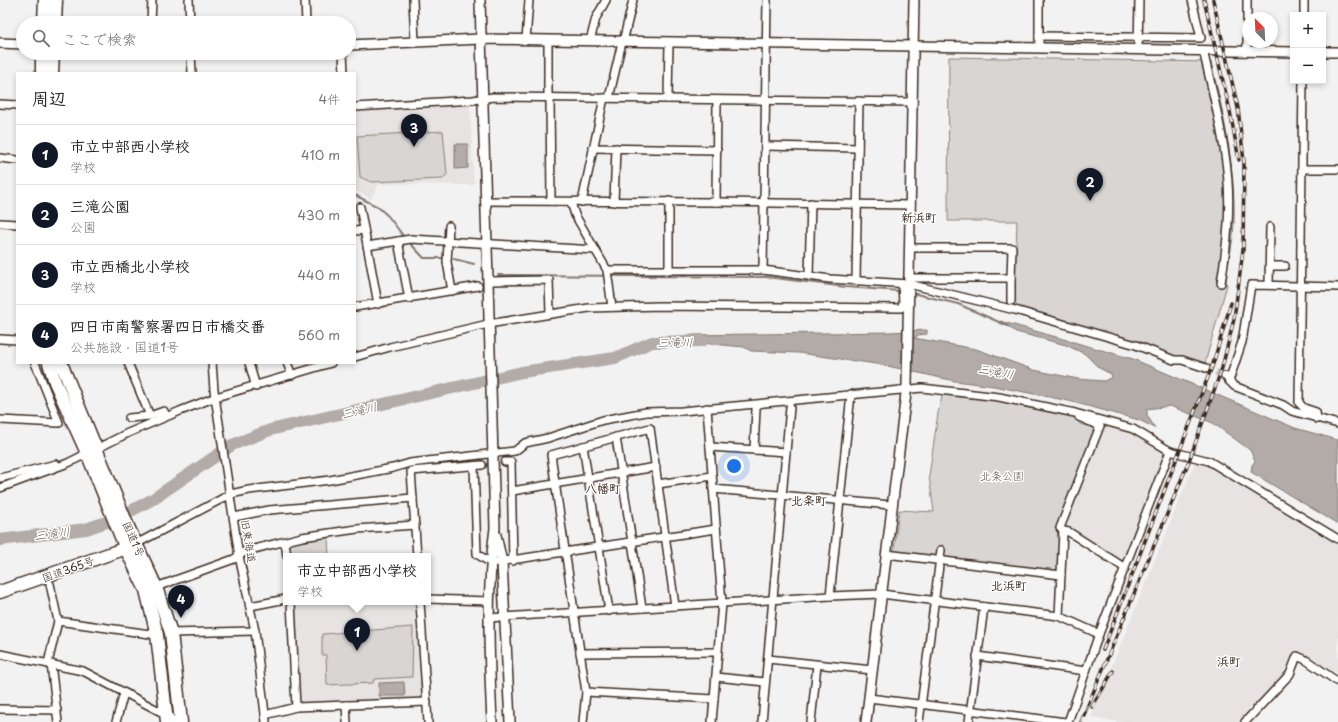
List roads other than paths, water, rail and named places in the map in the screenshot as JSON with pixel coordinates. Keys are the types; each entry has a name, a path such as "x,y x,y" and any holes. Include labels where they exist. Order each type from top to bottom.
{"highway":[{"path":"44,16 45,0"},
{"path":"55,16 56,0"},
{"path":"42,60 42,72"},
{"path":"52,72 53,60"},
{"name":"国道1号","path":"49,364 55,382 92,450"},
{"name":"国道1号","path":"61,364 92,450 131,546 146,590 157,635 170,720"},
{"name":"国道1号","path":"131,546 156,587 171,633 181,722"},
{"name":"国道365号","path":"0,592 131,546"}],"street":[{"path":"151,16 152,0"},
{"path":"189,0 190,16"},
{"path":"305,0 306,16"},
{"path":"414,0 415,42"},
{"path":"480,0 488,326 495,528 502,562 510,722"},
{"path":"526,40 529,0"},
{"path":"590,41 596,18 606,0"},
{"path":"582,202 593,148 623,42 633,0"},
{"path":"763,270 767,0"},
{"path":"866,722 891,505 907,387 907,284 910,248 914,0"},
{"path":"1039,0 1039,48"},
{"path":"1138,50 1139,0"},
{"path":"1039,36 1201,38 1192,0"},
{"path":"1247,0 1247,51"},
{"path":"1304,0 1304,12"},
{"path":"356,45 481,39 1290,52"},
{"path":"548,40 551,201"},
{"path":"668,99 669,42"},
{"path":"0,43 16,44"},
{"path":"1203,50 1221,129 1228,184 1228,239 1221,283"},
{"path":"1326,52 1338,52"},
{"path":"191,60 192,72"},
{"path":"343,60 344,72"},
{"path":"1303,84 1302,286 1299,403 1304,408 1316,412 1317,419"},
{"path":"356,107 493,97 912,102"},
{"path":"716,202 717,100"},
{"path":"856,281 859,101"},
{"path":"0,104 16,105"},
{"path":"765,146 858,148"},
{"path":"593,148 717,150"},
{"path":"614,202 616,148"},
{"path":"0,158 16,160"},
{"path":"1302,168 1338,169"},
{"path":"485,201 669,201 911,205"},
{"path":"669,201 669,271"},
{"path":"571,202 575,215 608,275 612,306"},
{"path":"809,275 812,203"},
{"path":"360,206 378,304"},
{"path":"0,223 16,224"},
{"path":"449,226 447,258 452,291"},
{"path":"1269,285 1270,227"},
{"path":"356,231 364,230"},
{"path":"367,246 411,239 595,250"},
{"path":"400,240 408,299"},
{"path":"910,248 1012,248 1011,300"},
{"path":"1270,266 1285,266"},
{"path":"608,275 669,271 763,270 856,281 907,284 1011,278"},
{"path":"492,281 549,280 550,313"},
{"path":"356,354 550,313 612,306 901,308 907,284"},
{"path":"907,284 1015,310 1136,345 1174,360 1182,360 1206,368"},
{"path":"1338,287 1251,285 1242,342 1227,379 1234,386 1292,411 1338,424"},
{"path":"356,308 478,286"},
{"path":"0,338 16,340"},
{"path":"0,420 59,423 35,364"},
{"path":"128,364 150,416"},
{"name":"旧東海道","path":"212,364 239,556 255,631 266,718"},
{"path":"249,364 256,387"},
{"path":"287,364 292,375"},
{"path":"0,488 68,462 166,416 216,397 256,387 328,364"},
{"path":"131,546 231,491 330,480 393,468 410,463 492,449 515,450 525,443 548,438 603,420 646,412 707,408 907,387 965,392 999,397 1075,413 1133,430 1170,451 1209,461 1338,538"},
{"path":"830,596 851,394"},
{"path":"762,722 790,407"},
{"path":"707,408 722,603 712,722"},
{"path":"754,450 756,409"},
{"path":"129,418 150,416 164,411 166,416"},
{"path":"1059,616 1062,531 1060,528 1100,426 1083,420 1075,413"},
{"path":"583,722 586,692 551,455 650,428 676,606"},
{"path":"616,437 642,608"},
{"path":"583,446 609,611"},
{"path":"710,447 786,452"},
{"path":"869,698 970,712 1067,722 1170,451"},
{"path":"0,478 13,476 44,466 68,462"},
{"path":"505,462 511,462 513,561"},
{"path":"417,553 411,471 482,465"},
{"path":"474,466 477,554 490,563 513,561 666,538 716,529"},
{"path":"512,491 656,467"},
{"path":"658,484 712,476"},
{"path":"713,489 891,505"},
{"path":"234,517 269,510 413,498"},
{"path":"156,587 234,559 246,551 302,537 357,529 415,525"},
{"path":"492,722 488,618 490,563 495,528"},
{"path":"1062,531 1069,532 1125,568"},
{"path":"285,542 287,553"},
{"path":"919,722 941,550"},
{"path":"886,554 1061,575"},
{"path":"50,584 58,622 50,663 58,722"},
{"path":"488,618 881,594 1059,616 1100,634"},
{"path":"431,599 489,601"},
{"path":"250,606 283,600"},
{"path":"291,605 296,707"},
{"path":"420,605 428,722"},
{"path":"969,722 984,607"},
{"path":"58,622 157,635"},
{"path":"171,633 255,631"},
{"path":"580,653 718,652"},
{"path":"0,654 50,663 83,671 170,720"},
{"path":"977,656 1086,670"},
{"path":"1245,722 1290,674 1298,656 1338,682"},
{"path":"768,659 872,670"},
{"path":"811,722 817,665"},
{"path":"716,677 765,682"},
{"path":"586,692 714,699"},
{"path":"116,722 124,693"},
{"path":"266,718 296,707 427,702"},
{"path":"346,705 347,722"},
{"path":"0,709 57,710"}],"water":[{"path":"455,144 468,144 468,168 455,169"},
{"path":"1000,321 1133,359 1295,428 1338,440 1338,524 1251,472 1252,465 1255,461 1250,450 1213,423 1170,406 1147,409 1147,415 1155,428 1139,420 1069,401 994,386 955,381 883,365 799,353 751,351 744,347 658,339 691,335 890,332 927,330 927,334 919,335 914,338 976,349 1034,370 1078,379 1104,381 1112,377 1111,374 1099,368 1085,354 1066,345 1016,332"},
{"path":"404,682 405,696 379,696 379,683"}],"waterway":[{"path":"356,196 378,207 388,216 405,238"},
{"path":"408,241 424,258 450,258 474,264"},
{"path":"498,275 767,277 846,287 900,291"},
{"path":"912,293 958,304 1008,326"},
{"name":"三滝川","path":"0,540 86,529 118,518 153,499 232,445 270,430 522,372 615,358 652,342 702,341"}],"tunnel":[{"path":"1206,368 1225,376"},
{"path":"482,465 505,462"}],"railway":[{"path":"1204,0 1230,111 1239,160"},
{"path":"1081,722 1189,461 1222,368 1234,319 1243,250 1244,162 1238,108 1213,0"},
{"path":"1103,650 1213,364 1231,303"},
{"path":"1092,707 1113,671"}],"place":[{"name":"市立西橋北小学校","path":"414,147"},
{"name":"三滝公園","path":"1090,201"},
{"name":"四日市南警察署四日市橋交番","path":"181,618"},
{"name":"市立中部西小学校","path":"357,651"}],"district":[{"name":"新浜町","path":"919,217"},
{"name":"八幡町","path":"603,488"},
{"name":"北条町","path":"809,500"},
{"name":"北浜町","path":"1009,585"},
{"name":"浜町","path":"1229,661"}],"park label":[{"name":"北条公園","path":"1002,475"}]}
